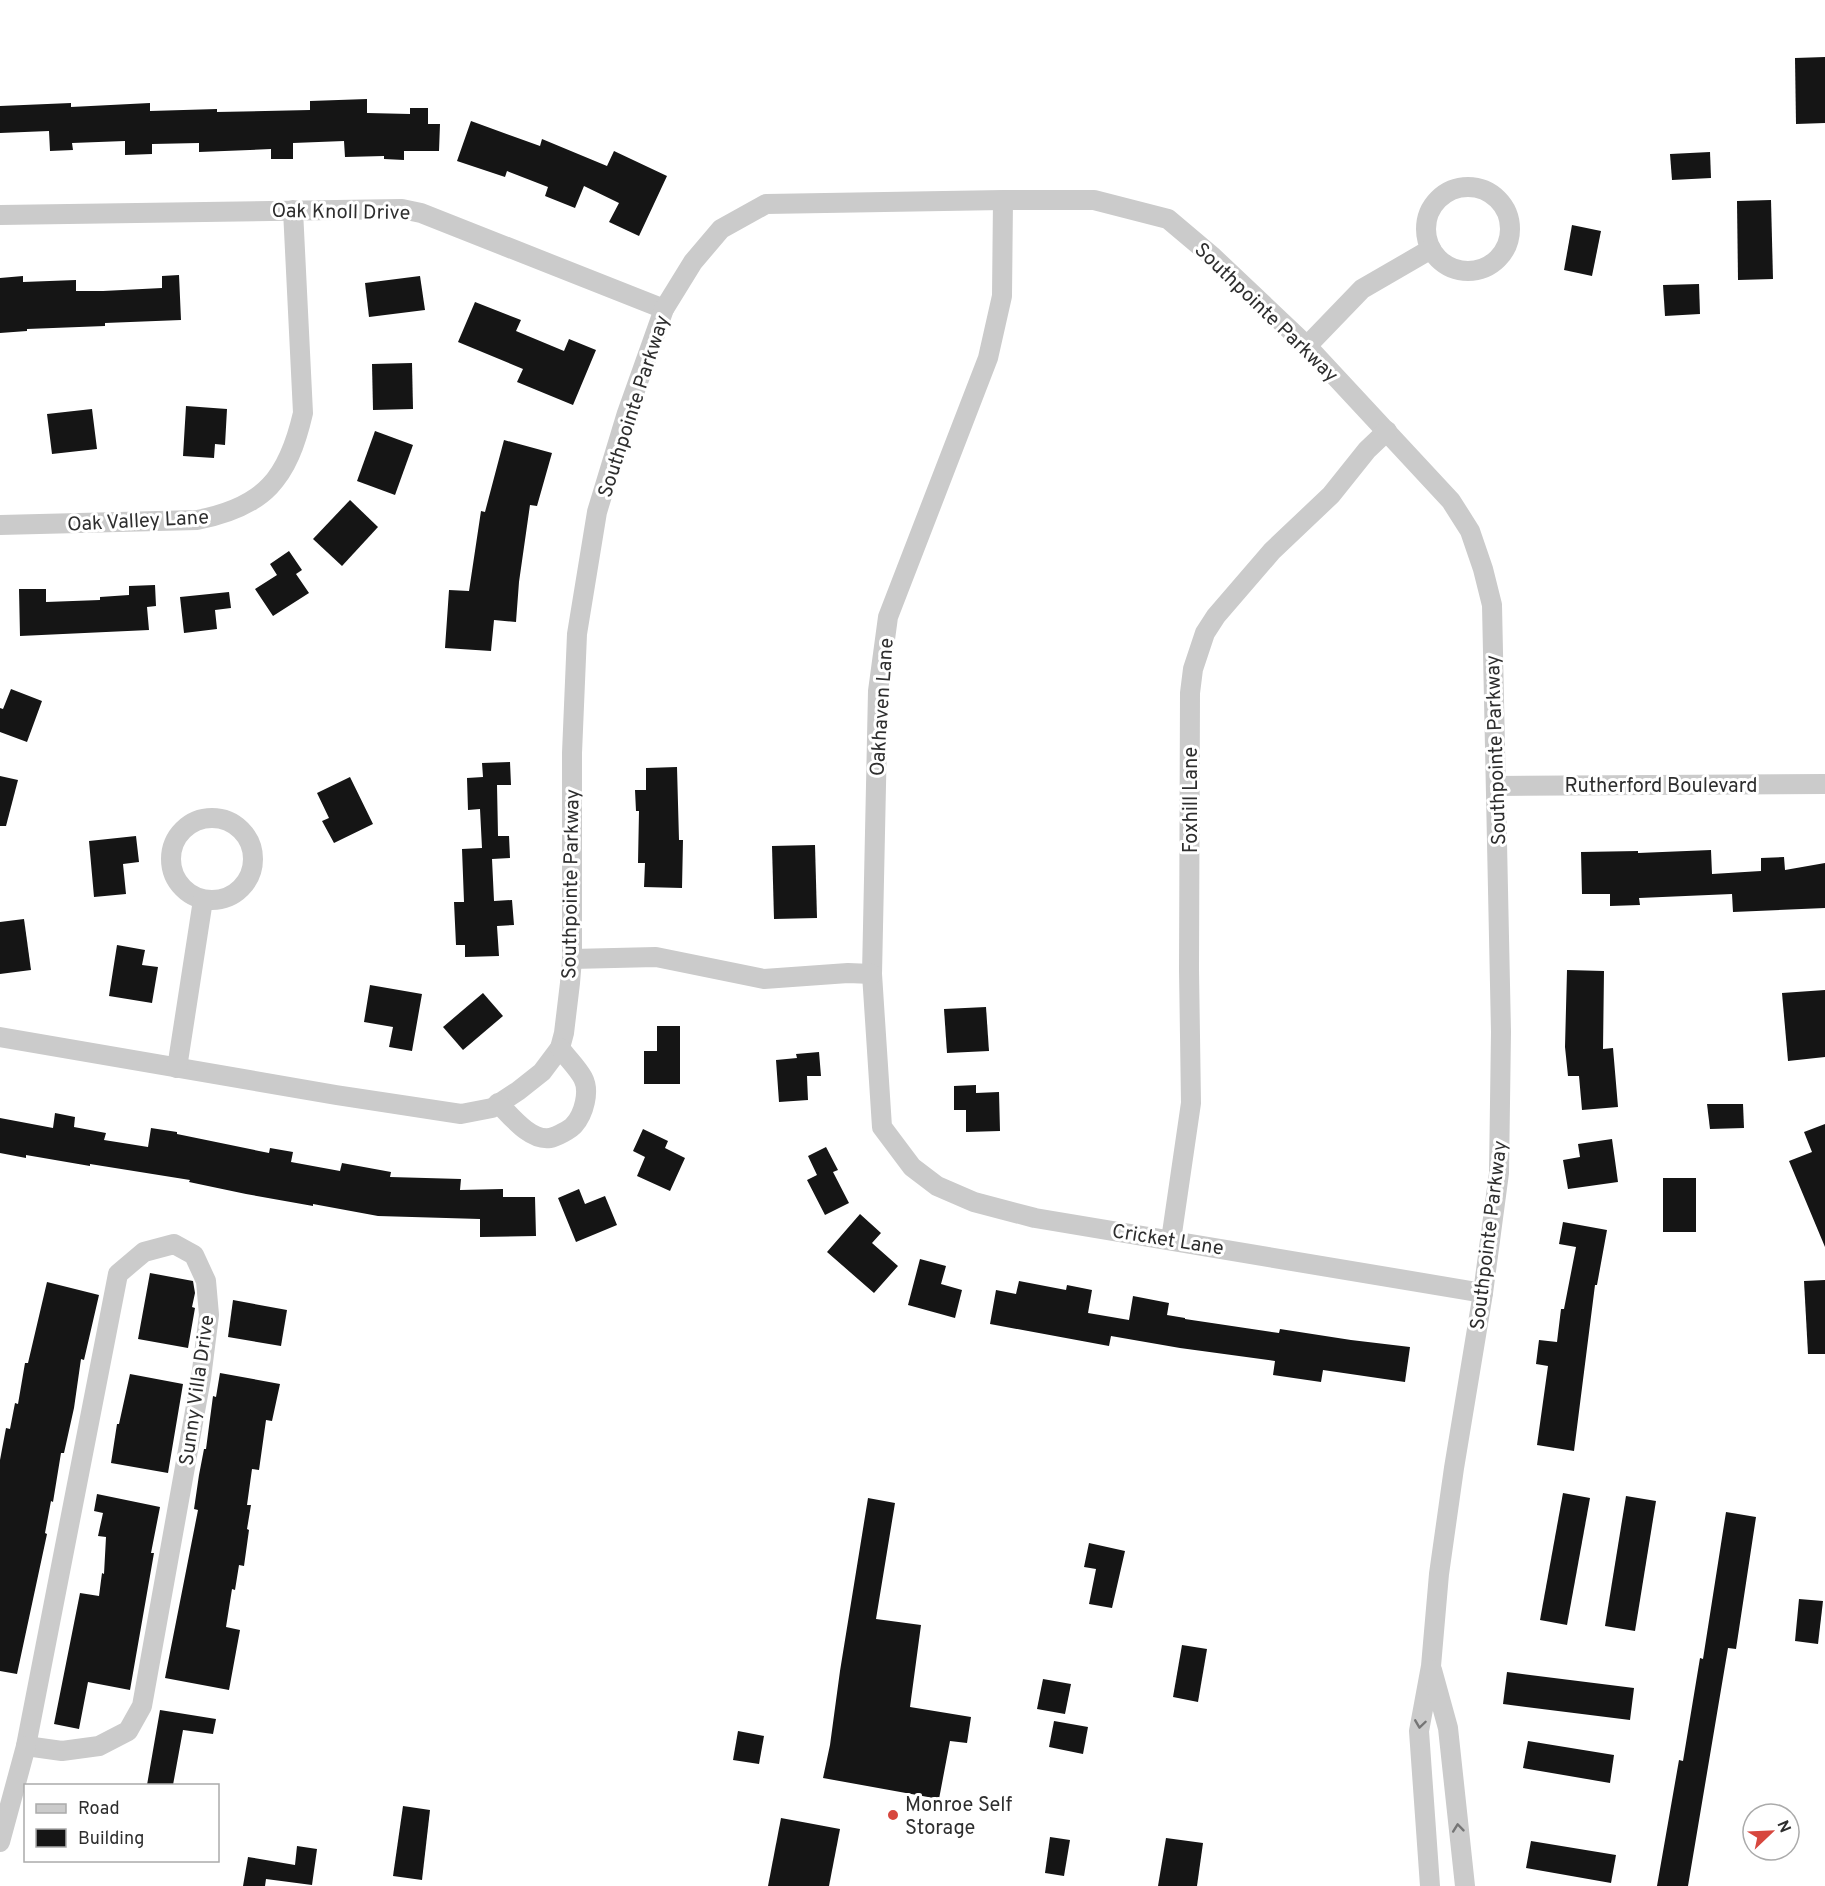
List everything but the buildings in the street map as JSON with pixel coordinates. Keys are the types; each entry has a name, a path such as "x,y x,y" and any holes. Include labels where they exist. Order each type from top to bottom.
{"street":[{"path":"1463,187 1476,188 1489,193 1499,201 1510,226 1509,239 1504,252 1494,262 1481,269 1467,271 1452,268 1440,260 1431,249 1427,236 1427,222 1431,209 1450,191 1463,187"},
{"name":"Oakhaven Lane","path":"882,1127 872,974 878,691 888,617 988,358 1002,296 1003,200"},
{"name":"Southpointe Parkway","path":"0,1037 461,1114 492,1108 518,1091 542,1071 560,1048 564,1033 572,959 572,753 577,634 597,512 627,414 664,309 693,262 721,229 766,204 1094,200 1168,219 1213,257 1306,346 1451,501 1470,531 1492,605 1501,1032 1499,1173 1483,1293 1454,1468 1439,1574 1431,1666 1419,1731 1430,1886"},
{"name":"Oak Knoll Drive","path":"0,215 402,209 421,213 664,309"},
{"name":"Oak Valley Lane","path":"0,525 197,520 224,515 246,506 267,488 285,468 296,441 303,413 293,210"},
{"path":"1306,346 1362,289 1431,249"},
{"name":"Foxhill Lane","path":"1171,1240 1191,1103 1190,693 1193,669 1205,633 1237,590 1272,551 1331,495 1367,450 1387,431"},
{"name":"Rutherford Boulevard","path":"1497,786 1825,784"},
{"path":"211,818 224,820 236,826 246,836 252,849 253,863 249,877 242,888 230,897 203,900 190,895 180,886 171,862 172,849 177,837 186,827 198,820 211,818"},
{"path":"177,1068 203,900"},
{"path":"572,959 656,957 764,979 848,973 872,974"},
{"path":"498,1103 525,1131 537,1136 550,1138 574,1126 586,1101 586,1088 583,1078 560,1048"},
{"name":"Cricket Lane","path":"882,1127 912,1167 937,1186 974,1202 1035,1218 1483,1293"},
{"name":"Sunny Villa Drive","path":"0,1842 26,1746 118,1274 144,1252 174,1244 194,1255 206,1281 209,1315 201,1378 142,1706 128,1731 99,1746 62,1751 26,1746"},
{"name":"Southpointe Parkway","path":"1431,1666 1448,1728 1465,1886"}],"place":[{"name":"Monroe Self Storage","path":"893,1815"}]}
